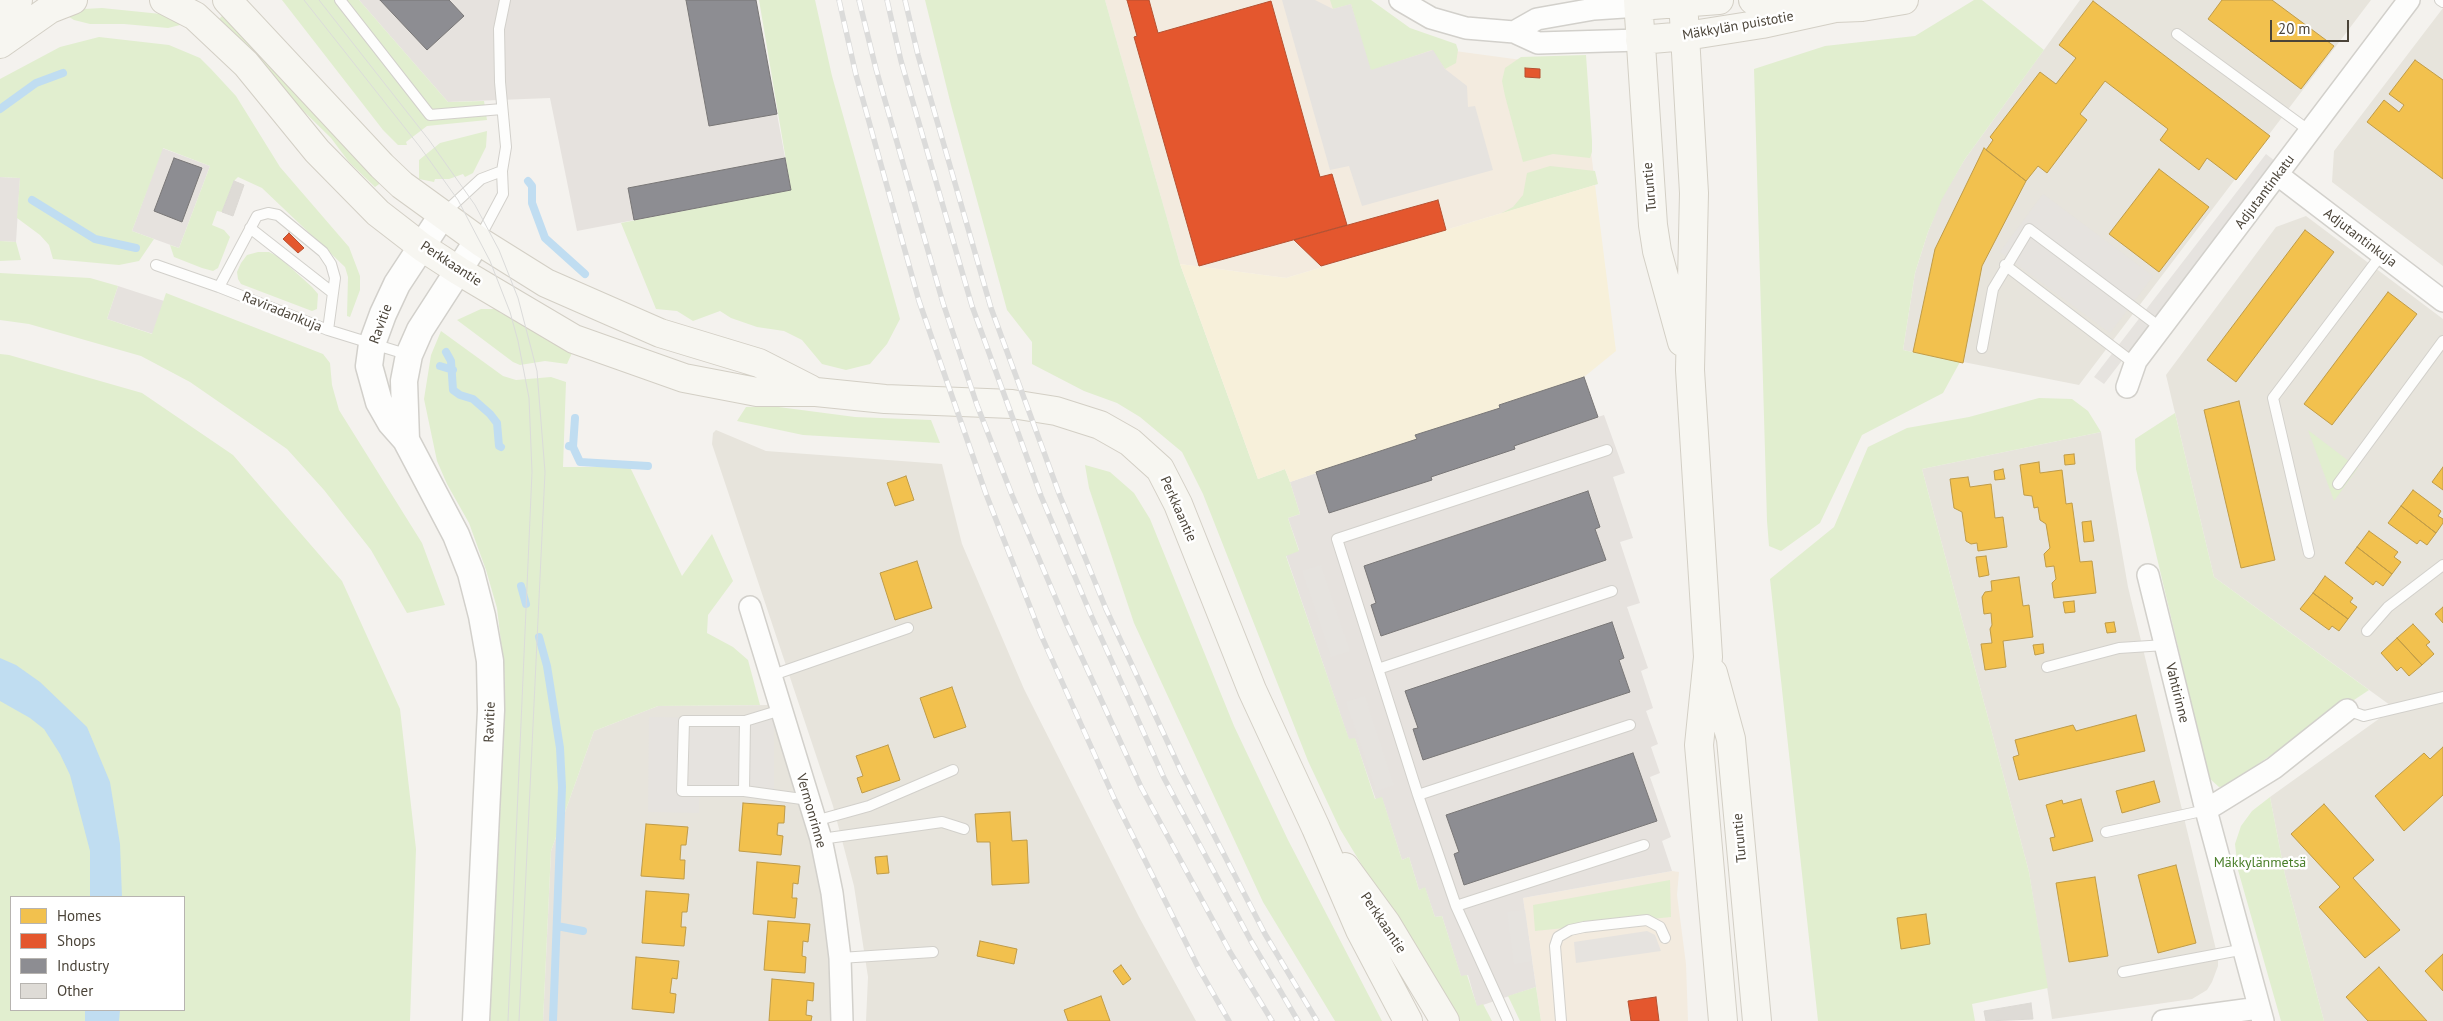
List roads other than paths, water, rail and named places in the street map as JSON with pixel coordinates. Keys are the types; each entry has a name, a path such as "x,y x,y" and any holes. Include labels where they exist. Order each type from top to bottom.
{"main road":[{"path":"0,18 18,0"},
{"path":"0,44 50,9 73,0"},
{"name":"Perkkaantie","path":"164,0 195,16 246,64 317,151 363,200 422,247 574,340 684,378 757,392 816,392 886,399 1012,404 1056,411 1100,425 1130,442 1160,469 1178,504 1252,690 1316,828 1360,930 1408,1021"},
{"name":"Perkkaantie","path":"227,0 382,166 402,184 478,240 546,283 660,333 759,363 816,392"},
{"name":"Mäkkylän puistotie","path":"1638,3 1719,0"},
{"name":"Mäkkylän puistotie","path":"1753,0 1835,8 1862,7 1904,0"},
{"name":"Turuntie","path":"1684,1 1694,193 1690,370 1708,657 1699,745 1723,1021"},
{"name":"Turuntie","path":"1638,3 1649,183 1656,251 1690,370"},
{"name":"Mäkkylän puistotie","path":"1640,40 1686,36 1762,24 1835,8"},
{"name":"Turuntie","path":"1708,657 1731,739 1757,1021"},
{"name":"Perkkaantie","path":"1316,828 1386,923 1445,1021"}],"street":[{"path":"1400,0 1432,18 1466,28 1514,32 1538,43 1640,40"},
{"name":"Adjutantinkatu","path":"2127,387 2135,364 2161,328 2409,0"},
{"path":"1514,32 1537,19 1638,3"},
{"name":"Adjutantinkuja","path":"2278,175 2443,301"},
{"name":"Ravitie","path":"443,214 397,284 382,314 372,344 369,366 379,402 391,423 406,440 437,495 465,558 482,616 490,661 491,710 476,1021"},
{"name":"Ravitie","path":"406,440 404,380 409,355 420,330 478,240"},
{"name":"Vahtirinne","path":"2148,575 2206,810 2261,1014 2163,1021"},
{"name":"Vermonrinne","path":"750,607 818,830 832,893 840,958 842,1021"},
{"path":"2206,810 2274,768 2347,710"}],"lane":[{"path":"340,0 430,115 502,109"},
{"path":"478,240 503,194 502,171 506,147 502,109 499,29 505,0"},
{"path":"2177,34 2311,132"},
{"path":"443,214 481,179 502,171"},
{"path":"219,287 257,216 268,213 278,215 324,252 331,264 335,278 328,330"},
{"path":"250,228 333,293"},
{"path":"1982,348 1993,289 2005,265 2029,229 2161,328"},
{"path":"2309,553 2274,398 2381,255"},
{"name":"Raviradankuja","path":"156,265 219,287 328,330 409,355"},
{"path":"2005,265 2135,364"},
{"path":"2338,484 2443,341"},
{"path":"1508,1021 1456,906 1418,796 1337,539 1607,450"},
{"path":"2367,631 2388,607 2443,565"},
{"path":"1378,669 1612,591"},
{"path":"770,676 908,628"},
{"path":"2048,667 2119,648 2165,645"},
{"path":"2347,710 2364,716 2443,697"},
{"path":"781,710 745,721 684,721 682,791 744,791 809,800"},
{"path":"744,791 745,721"},
{"path":"1418,796 1630,725"},
{"path":"818,830 953,770"},
{"path":"2106,832 2206,810"},
{"path":"818,830 942,822 964,828"},
{"path":"1456,906 1644,845"},
{"path":"1561,1021 1555,946 1558,937 1570,930 1648,920 1660,927 1665,938"},
{"path":"2123,972 2245,949"},
{"path":"840,958 933,952"}],"water":[{"path":"0,658 16,665 40,682 87,727 110,782 120,844 122,896 90,896 90,851 70,775 60,754 44,729 30,718 0,701"},
{"path":"85,1011 120,1011 119,1021 85,1021"}],"waterway":[{"path":"0,109 36,83 63,73"},
{"path":"528,181 532,186 532,203 545,238 585,274"},
{"path":"32,200 95,239 136,248"},
{"path":"446,352 451,361 453,390 460,395 473,399 490,414 497,423 499,446 501,447"},
{"path":"440,366 453,370"},
{"path":"573,447 575,418"},
{"path":"569,446 573,447 580,462 648,466"},
{"path":"521,586 526,604"},
{"path":"539,637 547,666 560,748 562,787 553,1021"},
{"path":"557,926 583,931"}],"tram line":[{"path":"304,0 420,147 458,200 490,261 510,312 518,341 529,398 532,472 508,1021"},
{"path":"319,0 429,140 475,205 499,250 518,298 537,371 545,472 519,1021"}],"railway":[{"path":"839,0 856,75 919,301 986,494 1041,635 1114,798 1198,967 1229,1021"},
{"path":"859,0 876,69 943,303 977,405 1012,495 1067,625 1141,787 1230,952 1272,1021"},
{"path":"887,0 901,61 972,306 1041,496 1091,615 1164,778 1251,941 1298,1021"},
{"path":"905,0 918,55 991,308 1060,496 1106,609 1181,771 1265,934 1317,1021"}],"park label":[{"name":"Mäkkylänmetsä","path":"2260,863"}]}
